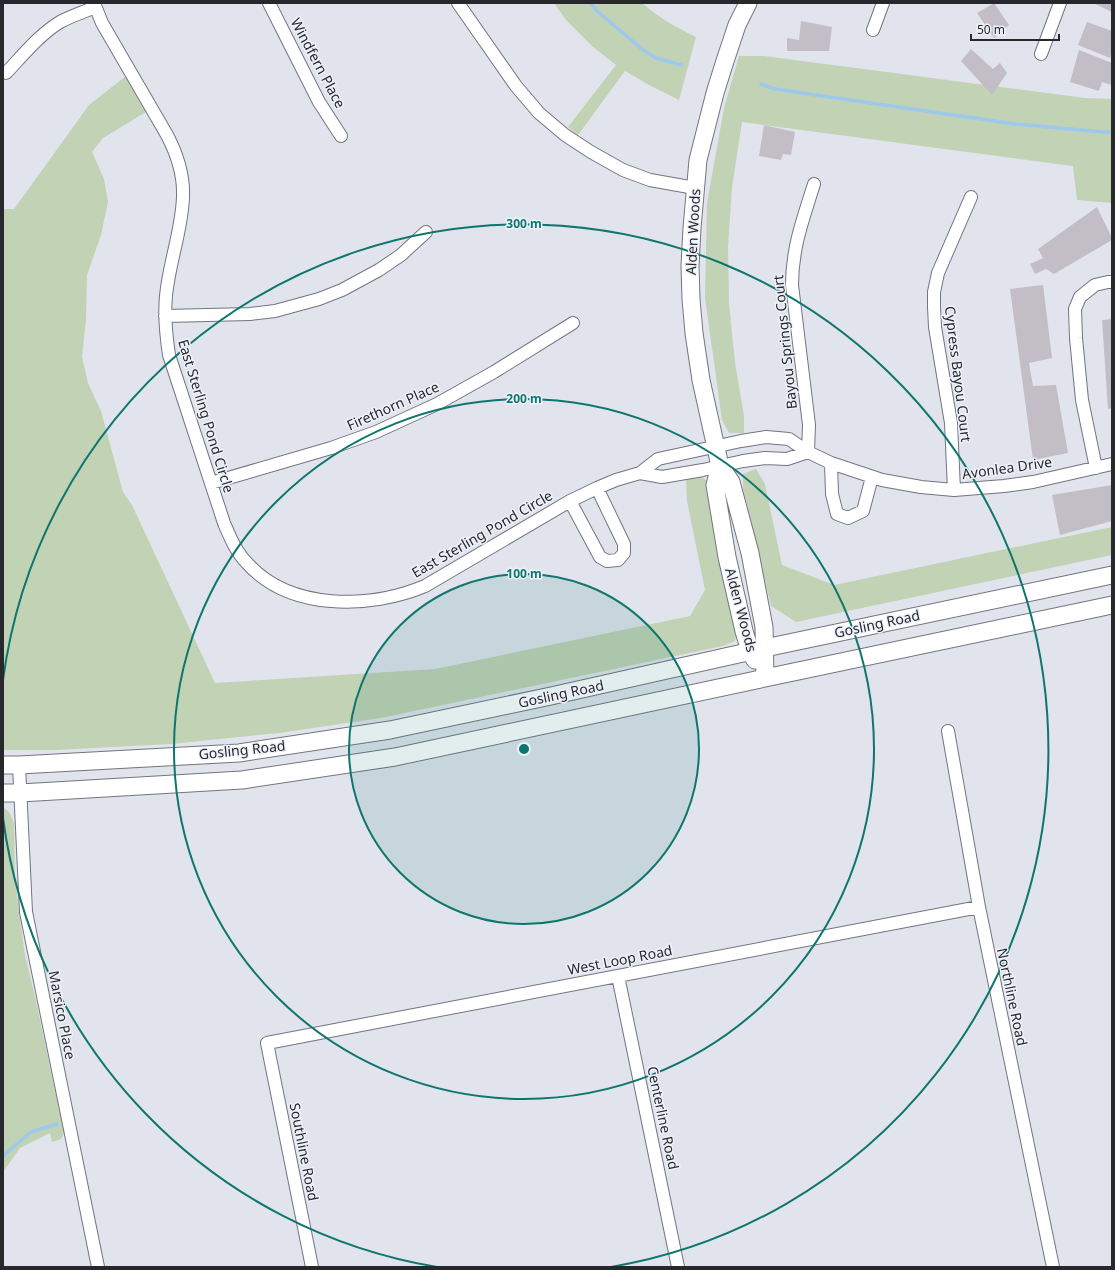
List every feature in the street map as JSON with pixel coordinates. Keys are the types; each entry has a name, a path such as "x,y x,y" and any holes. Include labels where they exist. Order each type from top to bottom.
{"main road":[{"name":"Alden Woods","path":"748,3 737,26 715,93 698,160 690,266 692,313 701,380 720,466 731,482 750,553 764,627 758,650"},
{"name":"Alden Woods","path":"720,466 715,485 727,557 758,650 765,678"},
{"name":"Gosling Road","path":"11,765 239,753 390,730 1112,575"},
{"name":"Gosling Road","path":"3,792 20,793 242,780 395,757 1112,605"}],"street":[{"name":"Windfern Place","path":"269,3 319,102 341,136"},
{"path":"458,3 516,86 539,112 566,135 591,152 623,170 650,180 695,188"},
{"path":"873,30 883,3"},
{"path":"1041,54 1060,3"},
{"path":"6,73 33,44 50,29 62,21 94,5"},
{"name":"East Sterling Pond Circle","path":"94,5 102,23 174,148 179,163 183,195 182,212 169,274 165,316 169,354 224,524 246,563 262,577 288,590 324,601 339,602 382,599 400,595 425,586 570,501 616,480 640,473 658,459 716,446"},
{"name":"Bayou Springs Court","path":"808,452 809,425 792,285 792,269 799,231 814,184"},
{"name":"Cypress Bayou Court","path":"954,490 951,423 935,327 934,292 938,274 971,197"},
{"path":"165,316 275,311 319,298 342,290 379,270 401,255 426,232"},
{"path":"1096,468 1082,400 1076,338 1075,309 1080,296 1095,285 1112,282"},
{"name":"Firethorn Place","path":"211,483 331,448 376,432 437,404 494,372 573,323"},
{"name":"Avonlea Drive","path":"716,446 741,440 766,437 789,439 808,452 831,463 872,477 921,487 954,490 977,489 1033,482 1112,464"},
{"path":"720,466 765,458 787,459 808,452"},
{"path":"831,463 832,494 837,514 848,518 863,511 872,477"},
{"name":"East Sterling Pond Circle","path":"640,473 662,477 720,466"},
{"path":"570,501 600,557 607,562 618,560 624,553 624,544 597,488"},
{"name":"Northline Road","path":"948,732 979,907 1053,1267"},
{"name":"Marsico Place","path":"11,765 20,793 26,912 98,1267"},
{"name":"West Loop Road","path":"267,1043 979,907"},
{"name":"Centerline Road","path":"618,976 678,1267"},
{"name":"Southline Road","path":"267,1043 312,1267"}],"green space":[{"path":"554,3 642,3 668,22 696,37 679,100 625,71 578,135 568,127 616,65 592,46 566,20"},
{"path":"739,56 764,56 1085,98 1112,99 1112,203 1077,200 1073,166 742,122 732,187 728,247 729,303 735,363 744,416 744,433 729,433 722,420 705,298 707,203 724,108"},
{"path":"126,76 146,112 103,138 92,152 104,179 108,202 101,235 87,275 86,319 82,357 88,383 101,411 123,492 132,505 215,683 435,669 690,616 705,590 687,501 686,478 700,476 710,483 737,629 735,641 723,646 381,718 279,733 171,744 56,750 3,750 3,209 14,209 89,105"},
{"path":"756,469 765,484 782,565 834,585 1112,527 1112,555 796,622 771,606 743,489 743,474"},
{"path":"3,807 9,812 14,823 15,877 25,955 64,1133 61,1139 52,1142 50,1133 20,1148 3,1172"}],"building":[{"path":"994,3 1009,25 994,38 977,13"},
{"path":"1093,3 1112,3 1112,12"},
{"path":"801,21 832,27 829,51 787,51 787,38 799,40"},
{"path":"1087,22 1112,31 1112,51 1110,58 1078,45"},
{"path":"971,49 993,69 1000,63 1007,73 992,95 961,61"},
{"path":"1079,50 1112,63 1112,85 1102,82 1099,91 1070,82"},
{"path":"764,125 795,132 791,155 783,154 781,160 759,156"},
{"path":"1097,207 1112,240 1054,274 1046,269 1035,274 1030,264 1043,258 1038,249"},
{"path":"1043,285 1052,358 1029,363 1033,386 1056,385 1068,453 1033,460 1010,289"},
{"path":"1112,319 1112,408 1108,409 1102,320"},
{"path":"1112,485 1112,521 1060,535 1052,495"}],"waterway":[{"path":"591,3 597,11 643,50 656,58 681,65"},
{"path":"761,84 775,89 1015,124 1112,132"},
{"path":"3,1158 5,1154 31,1132 57,1124"}]}
